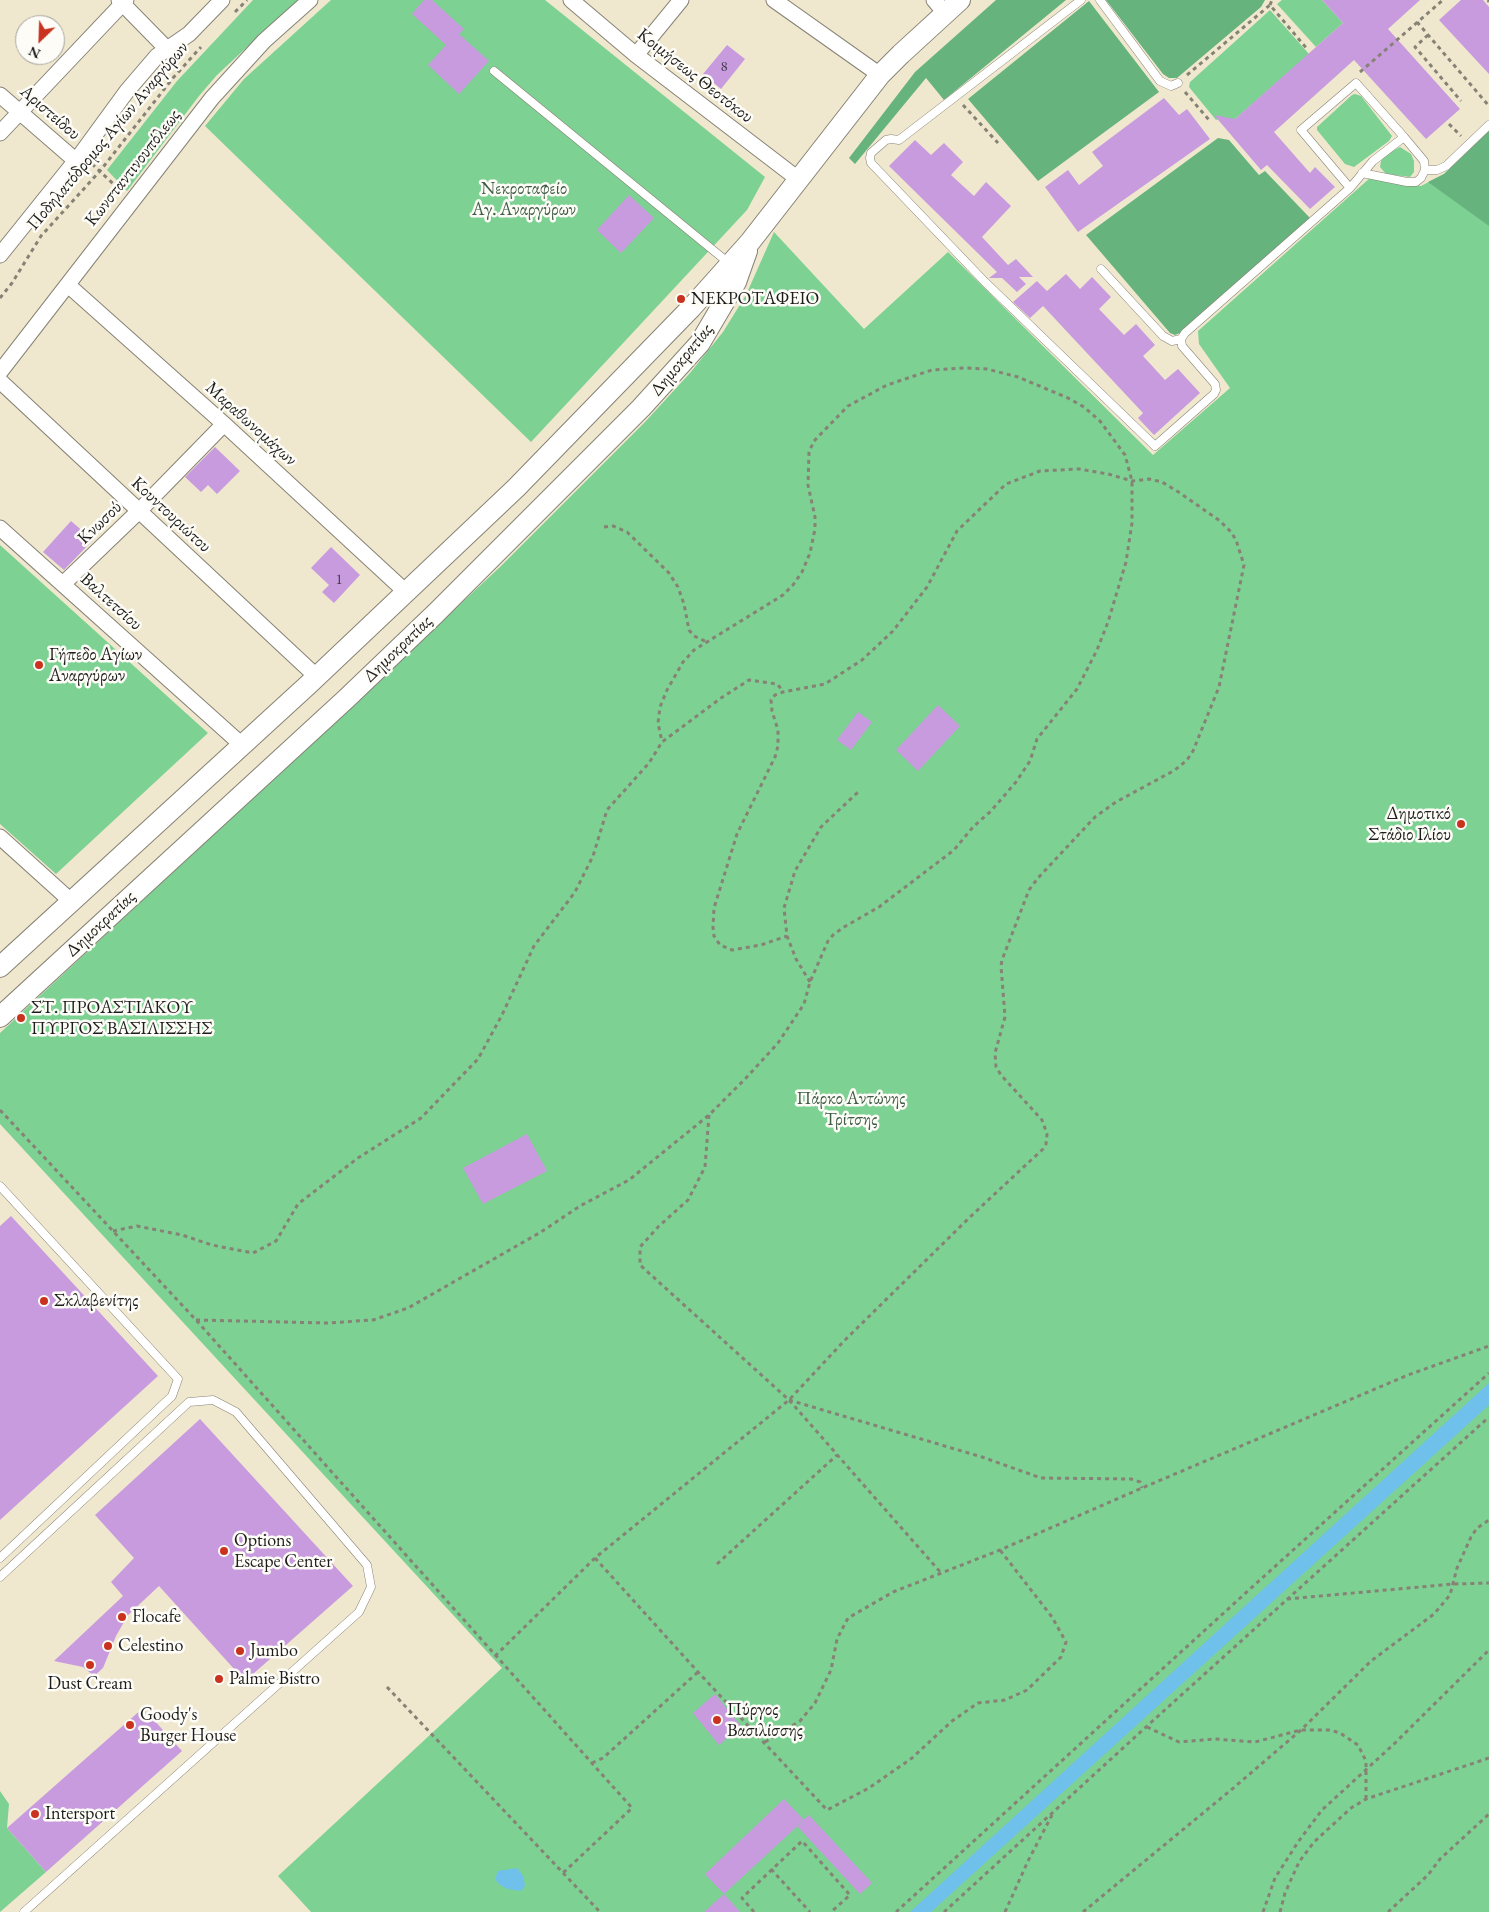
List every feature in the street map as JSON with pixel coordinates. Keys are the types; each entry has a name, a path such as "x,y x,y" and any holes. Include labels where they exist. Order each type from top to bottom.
{"main road":[{"name":"Δημοκρατίας","path":"0,966 316,677 523,482 619,384 750,242 880,75 939,7 960,0"},
{"name":"Δημοκρατίας","path":"0,1017 346,699 436,613 641,408 686,360 708,331 736,282 750,242"}],"street":[{"path":"0,255 78,157 127,91 157,56 188,34 222,0"},
{"name":"Κωνσταντινουπόλεως","path":"0,372 217,92 264,41 310,0"},
{"name":"Κοιμήσεως Θεοτόκου","path":"570,0 636,55 798,179"},
{"path":"636,55 681,0"},
{"path":"774,0 880,75"},
{"path":"0,132 123,1 166,48"},
{"name":"Αριστείδου","path":"0,95 78,157"},
{"name":"Μαραθωνομάχων","path":"68,285 224,424 407,592"},
{"name":"Κουντουριώτου","path":"0,381 316,677"},
{"name":"Κνωσού","path":"63,584 139,511 224,424"},
{"name":"Βαλτετσίου","path":"0,528 242,744"},
{"path":"0,837 72,902"}],"lane":[{"path":"1080,0 899,140 891,138 882,143 871,153 871,163 991,289 1155,446 1214,394 1216,390 1215,384 1182,346 1181,339"},
{"path":"1100,0 1160,81 1171,86 1178,84"},
{"path":"494,71 730,264"},
{"path":"1350,188 1301,130 1356,83 1404,136 1424,161 1426,170 1416,182 1362,173"},
{"path":"1426,170 1437,170 1446,166 1489,125"},
{"path":"1101,270 1163,336 1172,340 1181,339 1350,188 1373,161 1404,136"},
{"path":"0,1186 178,1379 172,1396 0,1558"},
{"path":"0,1577 189,1402 213,1400 236,1412 367,1565 371,1587 359,1612 24,1912"}],"path":[{"path":"233,14 247,0"},
{"path":"1209,120 1178,84 1270,5 1272,0"},
{"path":"1366,80 1360,72 1443,0"},
{"path":"1270,5 1308,50"},
{"path":"1417,22 1489,106"},
{"path":"1428,36 1414,47 1461,101"},
{"name":"Ποδηλατόδρομος Αγίων Αναργύρων","path":"0,298 12,283 41,236 100,171 173,78 206,42"},
{"path":"956,97 998,143"},
{"path":"1450,124 1463,138 1457,144"},
{"path":"78,157 100,171 124,194"},
{"path":"196,1320 328,1323 373,1320 408,1308 541,1232 580,1206 629,1180 709,1115 778,1043 804,1004 810,982 828,941 833,935 905,888 954,850 973,827 991,811 1024,771 1030,761 1037,739 1078,689 1108,622 1126,562 1132,523 1132,481 1125,455 1100,421 1084,407 1068,398 1018,377 988,369 932,370 887,385 848,406 814,441 809,452 807,467 808,485 815,517 815,529 810,553 802,572 783,595 694,650 683,662 667,690 660,708 658,723 662,742"},
{"path":"495,1656 595,1558 789,1400 844,1340 970,1217 1040,1153 1046,1144 1047,1134 1042,1120 1001,1075 996,1066 995,1053 1005,1017 1001,966 1029,890 1038,878 1095,817 1116,802 1175,770 1187,760 1192,751 1219,687 1244,565 1239,548 1231,532 1169,486 1149,479 1132,481 1108,474 1079,469 1040,471 1006,484 957,531 927,587 892,631 862,660 825,684 775,694 771,700 772,711 778,730 778,746 766,777 737,834 714,908 712,927 714,936 720,945 732,950 761,945 787,936"},
{"path":"604,527 612,526 627,532 670,573 684,604 689,630 694,636 707,642"},
{"path":"113,1231 137,1226 182,1235 212,1245 253,1253 276,1241 298,1204 358,1158 421,1118 478,1059 505,1008 534,946 575,892 593,856 607,810 649,763 662,742 748,680 776,684 783,692"},
{"path":"810,982 796,958 787,936 784,908 795,871 821,828 858,792"},
{"path":"0,1110 196,1320 632,1808 563,1873"},
{"path":"709,1115 705,1167 688,1200 659,1226 640,1247 640,1265 789,1400 942,1574"},
{"path":"765,1742 800,1721 815,1703 831,1670 837,1640 848,1618 892,1592 1000,1550 1408,1375 1489,1346"},
{"path":"896,1912 1489,1373"},
{"path":"789,1400 982,1457 1041,1478 1131,1479 1140,1482 1142,1488"},
{"path":"944,1912 1489,1417"},
{"path":"717,1564 837,1455"},
{"path":"1083,1912 1301,1730 1371,1661 1434,1614 1450,1595 1457,1568 1472,1537 1478,1528 1489,1520"},
{"path":"595,1558 827,1810 869,1788 912,1758 952,1721 978,1703 1005,1700 1027,1690 1061,1657 1066,1642 1052,1617 1000,1550"},
{"path":"1286,1600 1454,1584 1489,1583"},
{"path":"1262,1912 1275,1878 1298,1842 1322,1810 1462,1678 1489,1650"},
{"path":"592,1763 603,1758 698,1672"},
{"path":"386,1687 600,1912"},
{"path":"1146,1727 1179,1742 1215,1739 1255,1742 1301,1730 1330,1730 1340,1733 1358,1745 1366,1761 1366,1800"},
{"path":"1280,1912 1285,1893 1299,1862 1314,1842 1351,1808 1366,1800 1489,1758"},
{"path":"1005,1912 1028,1861 1054,1812"},
{"path":"1388,1912 1428,1875 1440,1859 1489,1814"},
{"path":"754,1912 742,1898 802,1841 850,1895 831,1912"},
{"path":"771,1869 810,1912"}],"green space":[{"path":"253,0 298,0 217,75 127,191 107,170 177,81"},
{"name":"Νεκροταφείο Αγ. Αναργύρων","path":"331,0 545,0 765,177 747,210 531,442 205,126 244,79"},
{"path":"996,0 1066,0 944,100 926,78 855,164 849,158 915,72"},
{"path":"1106,0 1265,0 1261,7 1177,78 1169,78 1163,74"},
{"path":"1282,0 1322,0 1343,23 1316,47 1277,4"},
{"path":"1089,1 1159,92 1038,181 968,99"},
{"path":"1270,10 1309,54 1234,120 1221,118 1216,120 1189,87 1190,82"},
{"path":"1355,94 1361,96 1392,136 1389,141 1354,167 1345,164 1317,130 1317,127"},
{"name":"Πάρκο Αντώνης Τρίτσης","path":"1489,131 1489,1912 311,1912 278,1876 502,1668 0,1124 0,1033 500,567 645,422 690,373 723,332 746,295 774,232 864,329 948,252 1153,455 1230,388 1199,344 1198,331 1371,177 1421,186 1444,174"},
{"path":"1489,131 1489,226 1428,182 1444,174"},
{"path":"1218,138 1229,140 1259,175 1265,171 1310,218 1180,333 1175,335 1170,333 1086,235"},
{"path":"1400,147 1411,154 1414,161 1414,172 1410,177 1386,174 1380,167 1385,155"},
{"name":"Γήπεδο Αγίων Αναργύρων","path":"0,545 208,733 56,874 0,824"},
{"path":"0,1791 9,1804 7,1828 46,1872 0,1912"}],"water":[{"path":"1489,1383 1489,1405 931,1912 910,1912"},
{"path":"517,1868 523,1876 525,1886 521,1891 508,1889 500,1885 495,1879 498,1871"}],"building":[{"path":"424,0 432,0 464,29 459,34 489,61 459,94 428,65 446,45 412,14"},
{"path":"1322,0 1420,0 1388,29 1460,109 1426,139 1354,60 1274,132 1310,173 1315,167 1335,187 1310,209 1267,165 1261,170 1214,115 1235,119 1343,23"},
{"path":"1461,0 1483,0 1489,7 1489,74 1439,20"},
{"path":"727,45 745,59 721,89 703,74"},
{"path":"1164,98 1179,115 1187,109 1210,139 1078,232 1045,187 1068,170 1079,185 1103,166 1092,152"},
{"path":"915,140 931,155 944,143 963,162 951,175 974,196 986,182 1011,206 982,237 1008,265 1016,259 1033,277 1019,277 1026,284 1017,292 1002,278 989,278 997,272 889,166"},
{"path":"629,195 654,218 621,253 597,230"},
{"path":"1066,274 1080,289 1092,277 1111,297 1099,309 1124,335 1136,324 1155,345 1143,356 1165,380 1178,369 1200,393 1154,435 1138,418 1143,413 1043,306 1030,318 1013,302 1037,281 1047,291"},
{"path":"215,447 240,471 217,494 208,485 201,492 185,477"},
{"path":"71,521 93,540 64,570 43,552"},
{"path":"331,547 360,575 334,603 322,592 329,585 311,568"},
{"path":"938,705 960,726 918,771 896,750"},
{"path":"858,712 872,722 851,750 837,740"},
{"path":"527,1134 547,1171 483,1204 463,1168"},
{"name":"Σκλαβενίτης","path":"11,1216 158,1376 0,1520 0,1226"},
{"name":"Options Escape Center","path":"200,1419 353,1586 245,1681 159,1586 128,1615 116,1636 103,1668 94,1676 83,1667 54,1661 123,1596 111,1582 134,1558 95,1515"},
{"name":"Πύργος Βασιλίσσης","path":"715,1694 741,1726 719,1745 693,1713"},
{"path":"143,1708 182,1751 46,1872 7,1828"},
{"path":"784,1799 804,1820 724,1894 705,1874"},
{"path":"809,1815 872,1883 860,1894 797,1826"},
{"path":"724,1894 740,1912 704,1912"}],"place":[{"name":"ΝΕΚΡΟΤΑΦΕΙΟ","path":"681,299"},
{"name":"Γήπεδο Αγίων Αναργύρων","path":"39,665"},
{"name":"Δημοτικό Στάδιο Ιλίου","path":"1461,824"},
{"name":"ΣΤ. ΠΡΟΑΣΤΙΑΚΟΥ ΠΥΡΓΟΣ ΒΑΣΙΛΙΣΣΗΣ","path":"21,1018"},
{"name":"Σκλαβενίτης","path":"44,1301"},
{"name":"Options Escape Center","path":"224,1551"},
{"name":"Flocafe","path":"122,1617"},
{"name":"Celestino","path":"108,1646"},
{"name":"Jumbo","path":"240,1651"},
{"name":"Dust Cream","path":"90,1665"},
{"name":"Palmie Bistro","path":"219,1679"},
{"name":"Πύργος Βασιλίσσης","path":"717,1720"},
{"name":"Goody's Burger House","path":"130,1725"},
{"name":"Intersport","path":"35,1814"}]}
